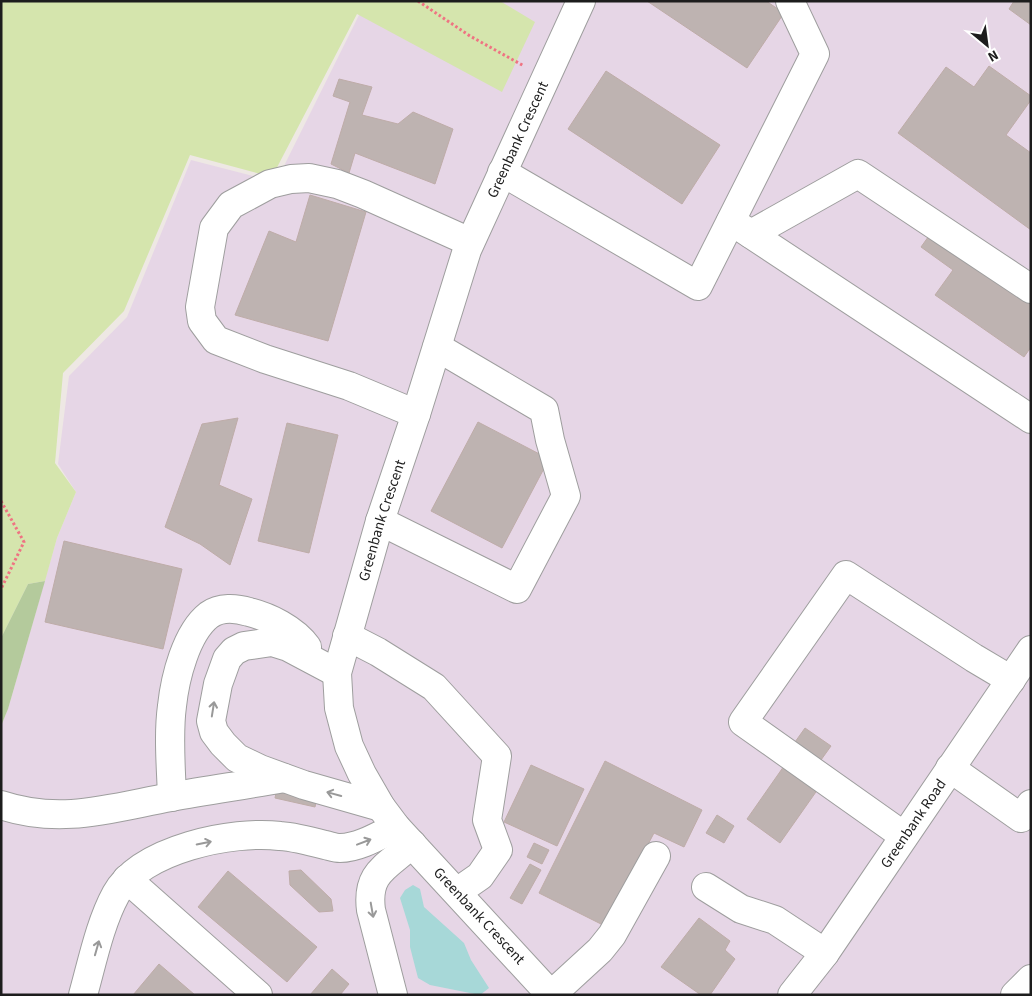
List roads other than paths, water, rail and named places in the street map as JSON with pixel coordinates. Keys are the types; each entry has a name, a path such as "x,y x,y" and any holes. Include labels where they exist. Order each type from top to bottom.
{"street":[{"name":"Greenbank Crescent","path":"551,995 397,826 362,774 349,746 328,668 347,636 380,521 470,242 581,1"},
{"path":"502,172 698,286 741,228 815,54 790,1"},
{"path":"741,228 858,174 1031,289"},
{"path":"416,414 349,386 265,359 216,340 202,321 200,307 214,228 231,205 270,184 291,179 308,178 337,184 363,194 470,242"},
{"path":"741,228 1031,419"},
{"path":"380,521 517,589 566,496 550,440 544,410 437,347"},
{"path":"904,836 742,722 846,575 1011,680"},
{"path":"172,797 171,725 175,687 190,642 197,628 209,615 221,609 240,609 260,615 303,641 328,668"},
{"path":"347,636 378,652 434,687 498,756 487,820 498,850 480,876 457,892"},
{"path":"328,668 272,642 244,646 234,651 227,660 218,684 211,721 214,732 237,758 326,792 397,826"},
{"name":"Greenbank Road","path":"792,995 825,953 1031,650"},
{"path":"950,768 1021,818 1031,804"},
{"path":"1,805 47,815 86,814 286,778"},
{"path":"83,995 116,893 127,879 160,856 186,846 251,834 280,836 340,848 360,844 397,826"},
{"path":"393,995 371,910 370,898 371,887 397,826"},
{"path":"551,995 600,950 612,935 656,856"},
{"path":"127,879 258,995"},
{"path":"706,887 741,909 775,920 825,953"},
{"path":"1015,995 1031,979"}],"water":[{"path":"413,885 420,889 424,907 464,943 471,960 489,988 480,995 430,985 418,978 410,947 410,930 400,898 405,890"}]}
